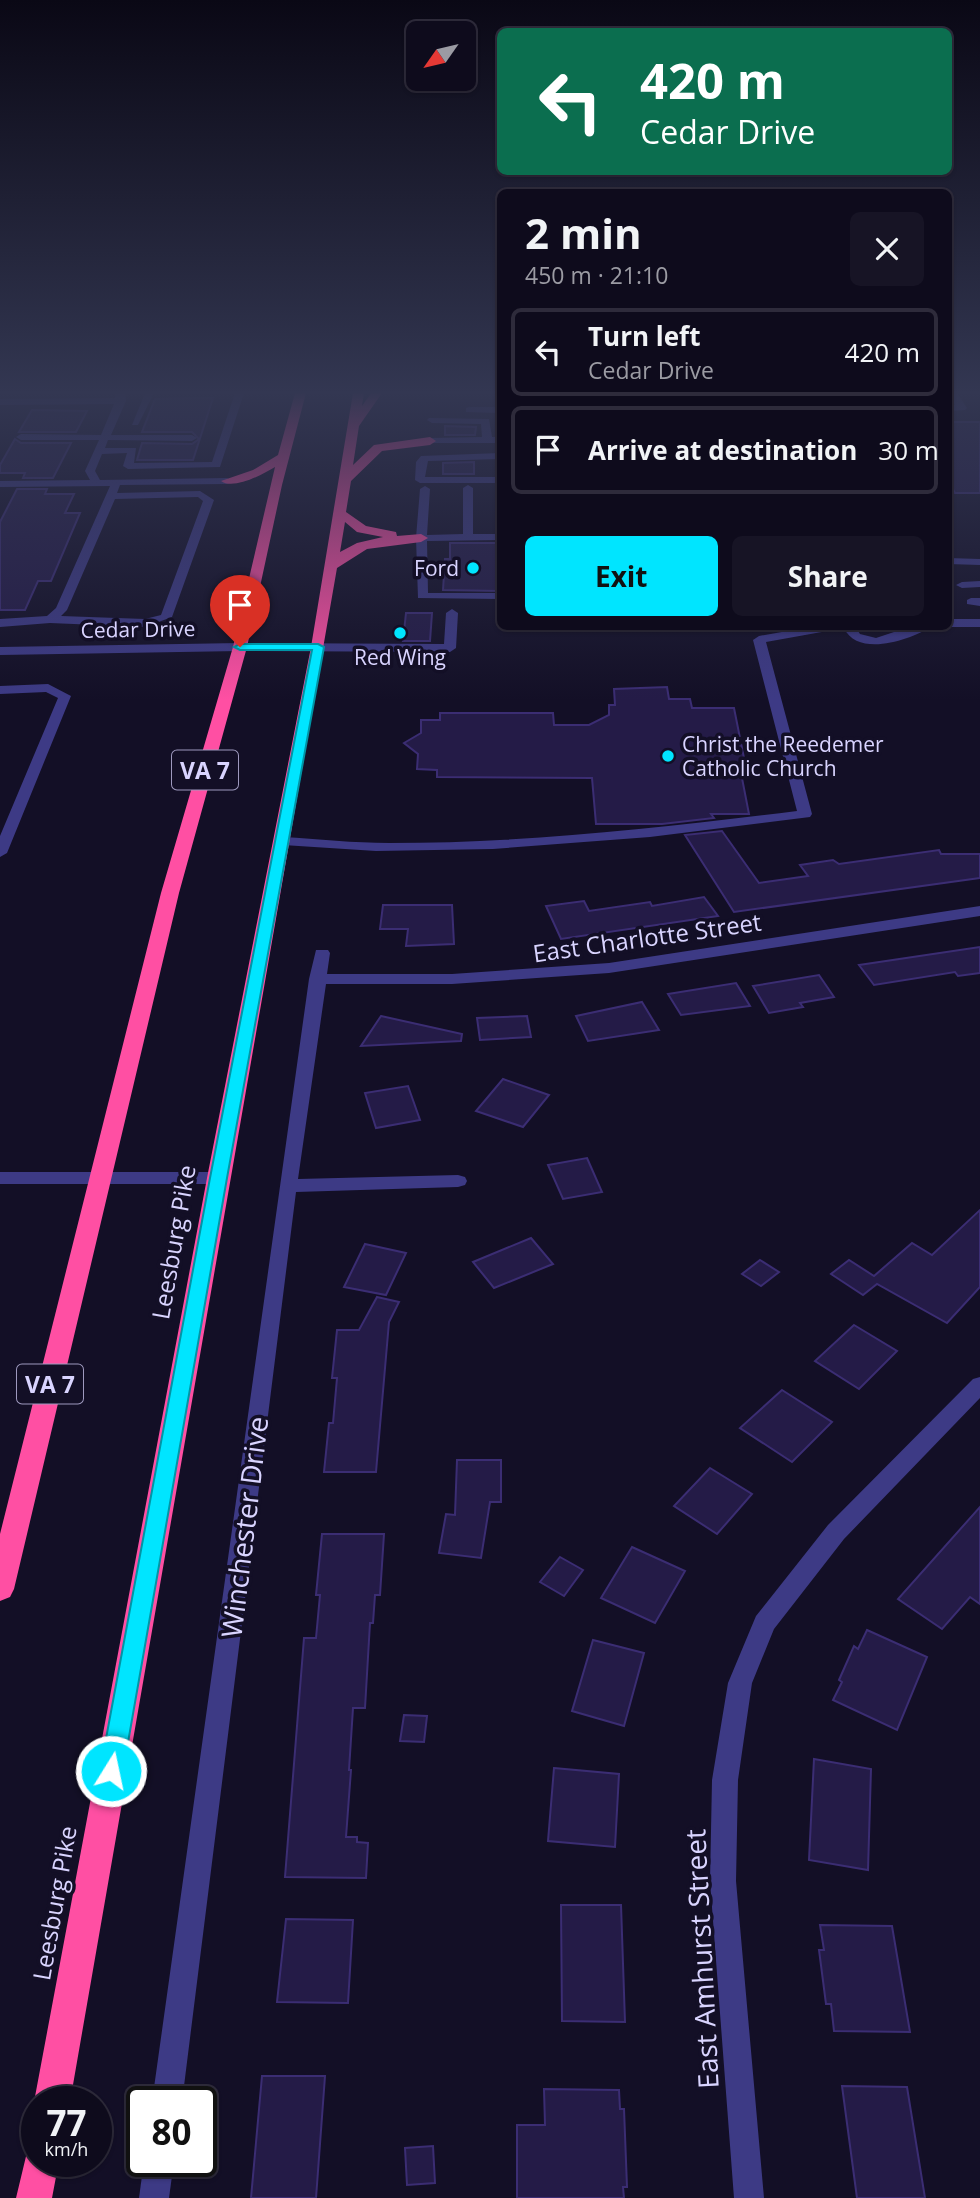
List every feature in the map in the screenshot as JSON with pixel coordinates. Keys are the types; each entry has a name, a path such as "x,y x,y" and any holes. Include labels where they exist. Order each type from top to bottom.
{"highway":[{"name":"VA 7","path":"0,1589 170,893 240,647 274,496"},
{"name":"Leesburg Pike","path":"54,2086 344,496"},
{"path":"341,514 355,526 371,532 421,538"},
{"path":"332,566 345,554 360,546 421,538"},
{"path":"34,2198 38,2177"}],"street":[{"path":"50,619 61,610 111,496 130,496"},
{"path":"0,623 50,619 145,624 166,617 209,500 202,496"},
{"path":"424,496 421,538 422,596 497,596"},
{"path":"468,496 468,538"},
{"path":"421,538 497,537"},
{"path":"952,561 980,562"},
{"path":"962,585 980,584"},
{"name":"Cedar Drive","path":"0,651 240,647 450,648 452,613"},
{"path":"952,623 980,623"},
{"path":"283,841 389,847 495,843 660,833 805,814 759,640 826,630"},
{"path":"851,630 854,636 869,642"},
{"path":"819,632 869,642 893,639 916,630"},
{"path":"0,690 48,688 65,696 0,852"},
{"name":"East Charlotte Street","path":"317,979 452,979 609,968 980,911"},
{"name":"Winchester Drive","path":"169,2086 288,1186 322,953"},
{"path":"0,1178 218,1178"},
{"path":"288,1186 458,1181"},
{"name":"East Amhurst Street","path":"749,2198 723,1881 725,1780 740,1683 764,1623 835,1532 980,1385"},
{"path":"154,2198 157,2177"}],"building":[{"path":"14,496 73,496 65,513 80,513 51,581 38,581 25,610 0,610 0,522"},
{"name":"Ford","path":"450,543 497,543 497,591 443,590 445,559 450,559"},
{"path":"406,613 432,613 430,641 403,641"},
{"name":"Christ the Reedemer Catholic Church","path":"667,687 669,699 690,699 692,708 734,708 747,773 741,773 749,814 711,814 714,818 662,824 596,824 592,778 437,777 437,770 417,769 418,754 404,743 421,733 421,720 440,720 440,713 553,713 554,725 589,725 609,715 609,705 615,705 614,689"},
{"path":"722,831 759,883 808,876 800,865 833,860 839,864 939,850 941,854 980,854 980,878 734,912 685,835"},
{"path":"704,897 718,916 561,939 546,906 584,901 589,911 650,902 652,906"},
{"path":"383,905 452,905 454,944 406,946 408,929 380,929"},
{"path":"980,947 980,973 958,976 955,972 874,985 859,965"},
{"path":"819,975 834,997 800,1003 803,1007 769,1013 753,986"},
{"path":"736,983 750,1006 681,1015 668,994"},
{"path":"642,1002 659,1030 588,1041 576,1016"},
{"path":"381,1016 462,1034 461,1041 361,1046"},
{"path":"527,1016 531,1037 480,1040 477,1018"},
{"path":"503,1079 549,1095 523,1127 476,1111"},
{"path":"408,1086 420,1120 376,1128 365,1093"},
{"path":"587,1158 602,1192 563,1199 548,1165"},
{"path":"980,1210 980,1287 947,1323 877,1284 863,1295 831,1274 849,1260 874,1276 912,1243 932,1255"},
{"path":"531,1238 553,1264 494,1288 473,1262"},
{"path":"365,1244 406,1253 386,1295 344,1287"},
{"path":"760,1260 779,1272 761,1286 742,1274"},
{"path":"377,1297 399,1302 389,1322 376,1472 324,1472 329,1423 333,1423 337,1378 332,1378 337,1330 359,1330"},
{"path":"854,1325 897,1351 859,1389 815,1361"},
{"path":"782,1390 832,1422 792,1462 740,1428"},
{"path":"457,1460 501,1460 501,1502 490,1502 481,1558 439,1553 446,1514 455,1515"},
{"path":"710,1468 752,1494 717,1534 674,1506"},
{"path":"980,1507 980,1604 970,1597 942,1629 898,1599"},
{"path":"322,1534 384,1534 380,1595 375,1595 373,1623 370,1623 365,1708 353,1708 349,1770 346,1837 357,1837 357,1842 368,1843 366,1878 285,1877 304,1638 316,1638 320,1595 316,1595"},
{"path":"632,1547 685,1571 655,1623 601,1598"},
{"path":"560,1557 583,1570 564,1596 540,1582"},
{"path":"867,1630 927,1657 897,1730 833,1700 854,1646 858,1649"},
{"path":"593,1640 644,1653 624,1726 572,1711"},
{"path":"404,1715 427,1716 424,1742 400,1741"},
{"path":"814,1759 871,1769 868,1870 809,1860"},
{"path":"554,1768 619,1774 615,1847 548,1841"},
{"path":"561,1905 621,1905 625,2022 562,2021"},
{"path":"286,1919 353,1920 348,2003 277,2002"},
{"path":"820,1925 892,1926 910,2032 834,2031 831,2004 826,2004 819,1950 824,1950"},
{"path":"262,2076 325,2076 316,2198 251,2198"},
{"path":"842,2086 907,2087 925,2198 857,2198"},
{"path":"544,2089 619,2090 620,2109 624,2109 627,2187 623,2187 624,2198 517,2198 517,2125 545,2125"},
{"path":"433,2146 435,2183 407,2185 405,2148"}],"place":[{"name":"Ford","path":"473,568"},
{"name":"Red Wing","path":"400,633"},
{"name":"Christ the Reedemer Catholic Church","path":"668,756"}],"route":[{"path":"111,1771 218,1178 318,647 240,647"}]}
